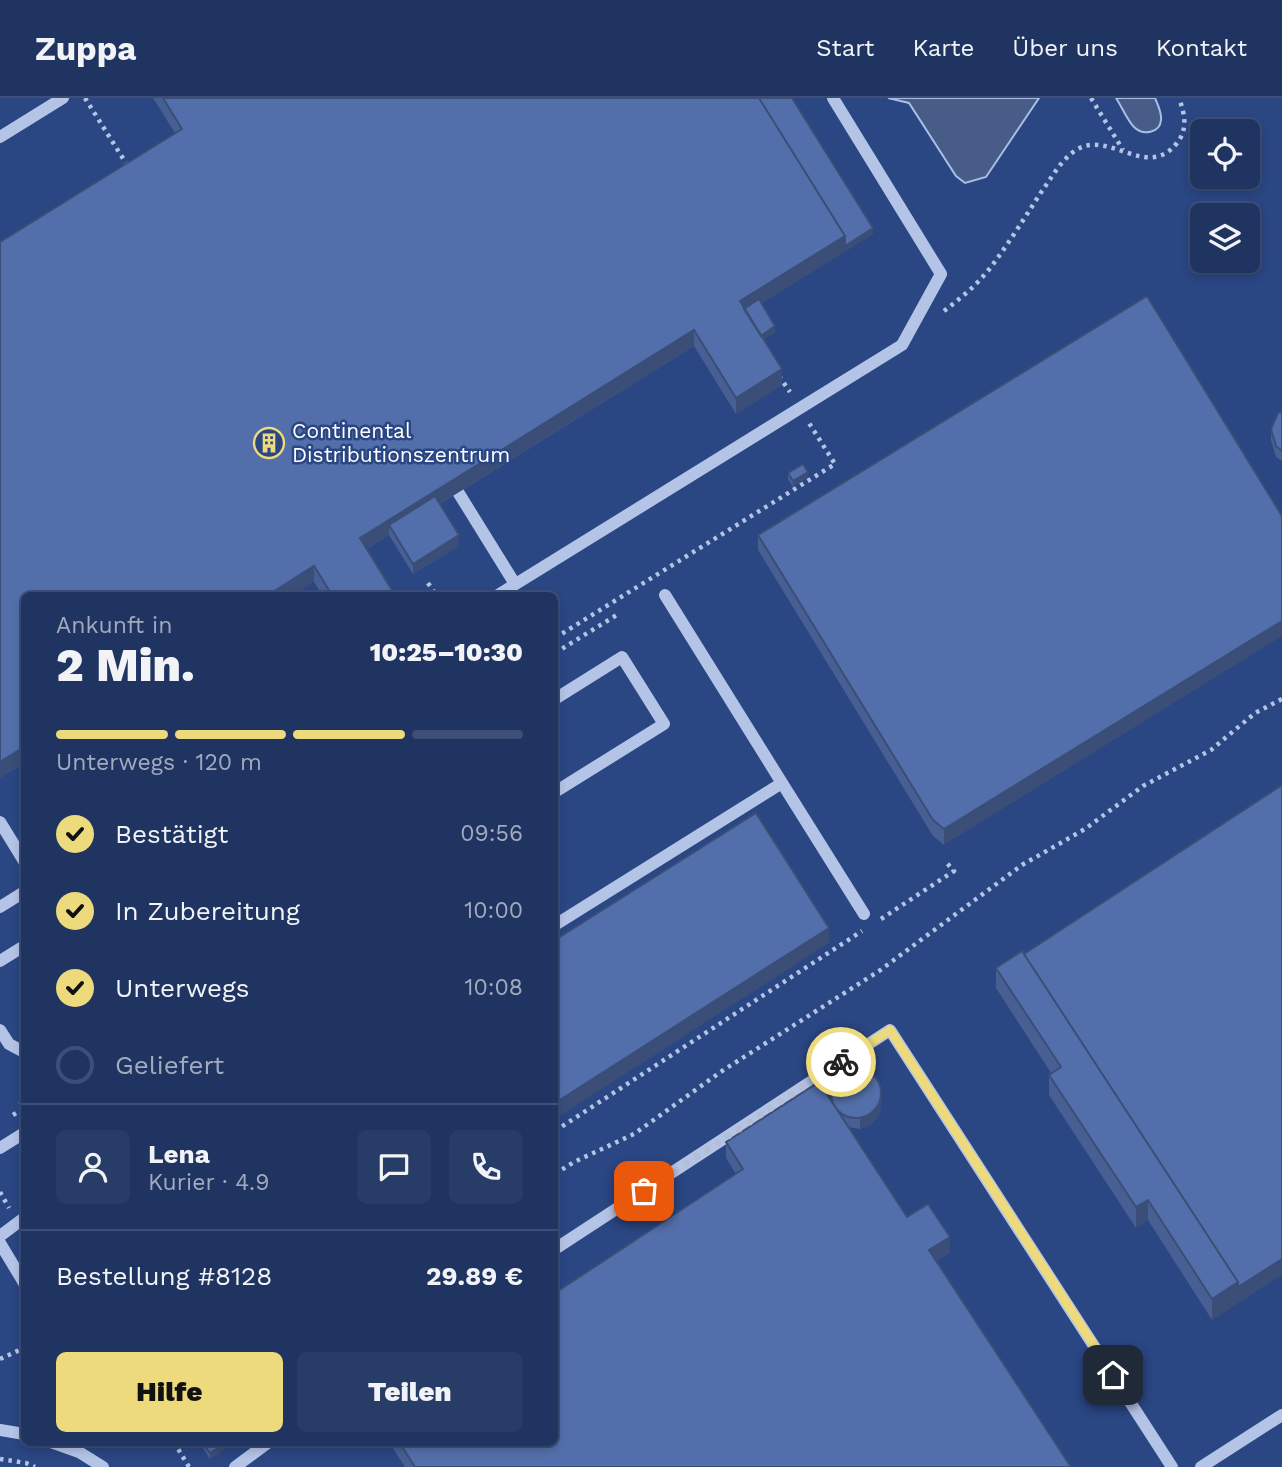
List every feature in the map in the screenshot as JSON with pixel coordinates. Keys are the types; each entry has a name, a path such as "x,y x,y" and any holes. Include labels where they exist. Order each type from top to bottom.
{"street":[{"path":"0,137 63,98"},
{"path":"503,592 902,345 941,274 833,98"},
{"path":"458,492 515,584"},
{"path":"665,596 864,915"},
{"path":"558,697 622,657 664,724 558,790"},
{"path":"558,923 782,783"},
{"path":"0,822 21,856"},
{"path":"0,907 21,893"},
{"path":"0,961 21,948"},
{"path":"0,1030 9,1044 21,1050"},
{"path":"558,1247 890,1030 1172,1467"},
{"path":"0,1148 21,1135"},
{"path":"0,1236 21,1220"},
{"path":"0,1242 21,1278"},
{"path":"1201,1467 1282,1415"},
{"path":"0,1430 21,1434"},
{"path":"62,1446 79,1452 103,1467"},
{"path":"235,1467 264,1446"}],"path":[{"path":"85,98 133,175"},
{"path":"1091,98 1123,151"},
{"path":"935,319 978,282 1060,165 1078,149 1099,145 1138,158 1157,157 1172,149 1182,137 1185,125 1179,98"},
{"path":"558,637 835,464 778,373"},
{"path":"428,583 434,592"},
{"path":"558,651 620,613"},
{"path":"558,1172 634,1134 722,1071 879,971 1023,864 1085,829 1143,786 1211,750 1255,713 1282,699"},
{"path":"874,923 954,871 946,862"},
{"path":"558,1129 863,930"},
{"path":"8,1118 21,1110"},
{"path":"0,1359 21,1349"},
{"path":"176,1446 189,1467"},
{"path":"0,1459 35,1467"}],"water":[{"path":"888,98 1039,98 986,177 965,183 956,176 909,103"},
{"path":"1116,98 1155,98 1161,115 1158,128 1150,132 1138,130 1129,121"}],"building":[{"name":"Continental Distributionszentrum","path":"163,98 759,98 845,236 740,301 782,369 736,398 694,330 360,538 393,592 330,592 314,566 273,592 21,592 21,749 0,762 0,242 182,129"},
{"path":"759,98 792,98 873,228 845,246 845,236"},
{"path":"1147,296 1282,516 1282,621 944,829 933,820 758,535"},
{"path":"759,299 775,326 761,336 744,309"},
{"path":"1282,412 1282,451 1276,446 1271,429 1278,413"},
{"path":"803,464 808,472 793,481 788,473"},
{"path":"435,496 459,535 413,564 389,525"},
{"path":"1282,785 1282,1259 1238,1287 1238,1282 1024,954"},
{"path":"756,813 829,928 558,1101 558,938"},
{"path":"1022,951 1238,1282 1212,1299 1148,1200 1136,1207 1049,1075 1061,1067 996,968"},
{"path":"856,1068 874,1075 881,1093 874,1111 856,1118 838,1111 831,1093 838,1075"},
{"path":"819,1082 907,1217 928,1204 950,1237 929,1250 1071,1467 415,1467 402,1446 558,1446 558,1291 743,1169 726,1142"},
{"path":"205,1446 221,1446 210,1453"}],"way so far":[{"path":"644,1191 841,1062"}],"place":[{"name":"Continental Distributionszentrum","path":"269,443"}],"route":[{"path":"841,1062 890,1030 1113,1375"}]}
